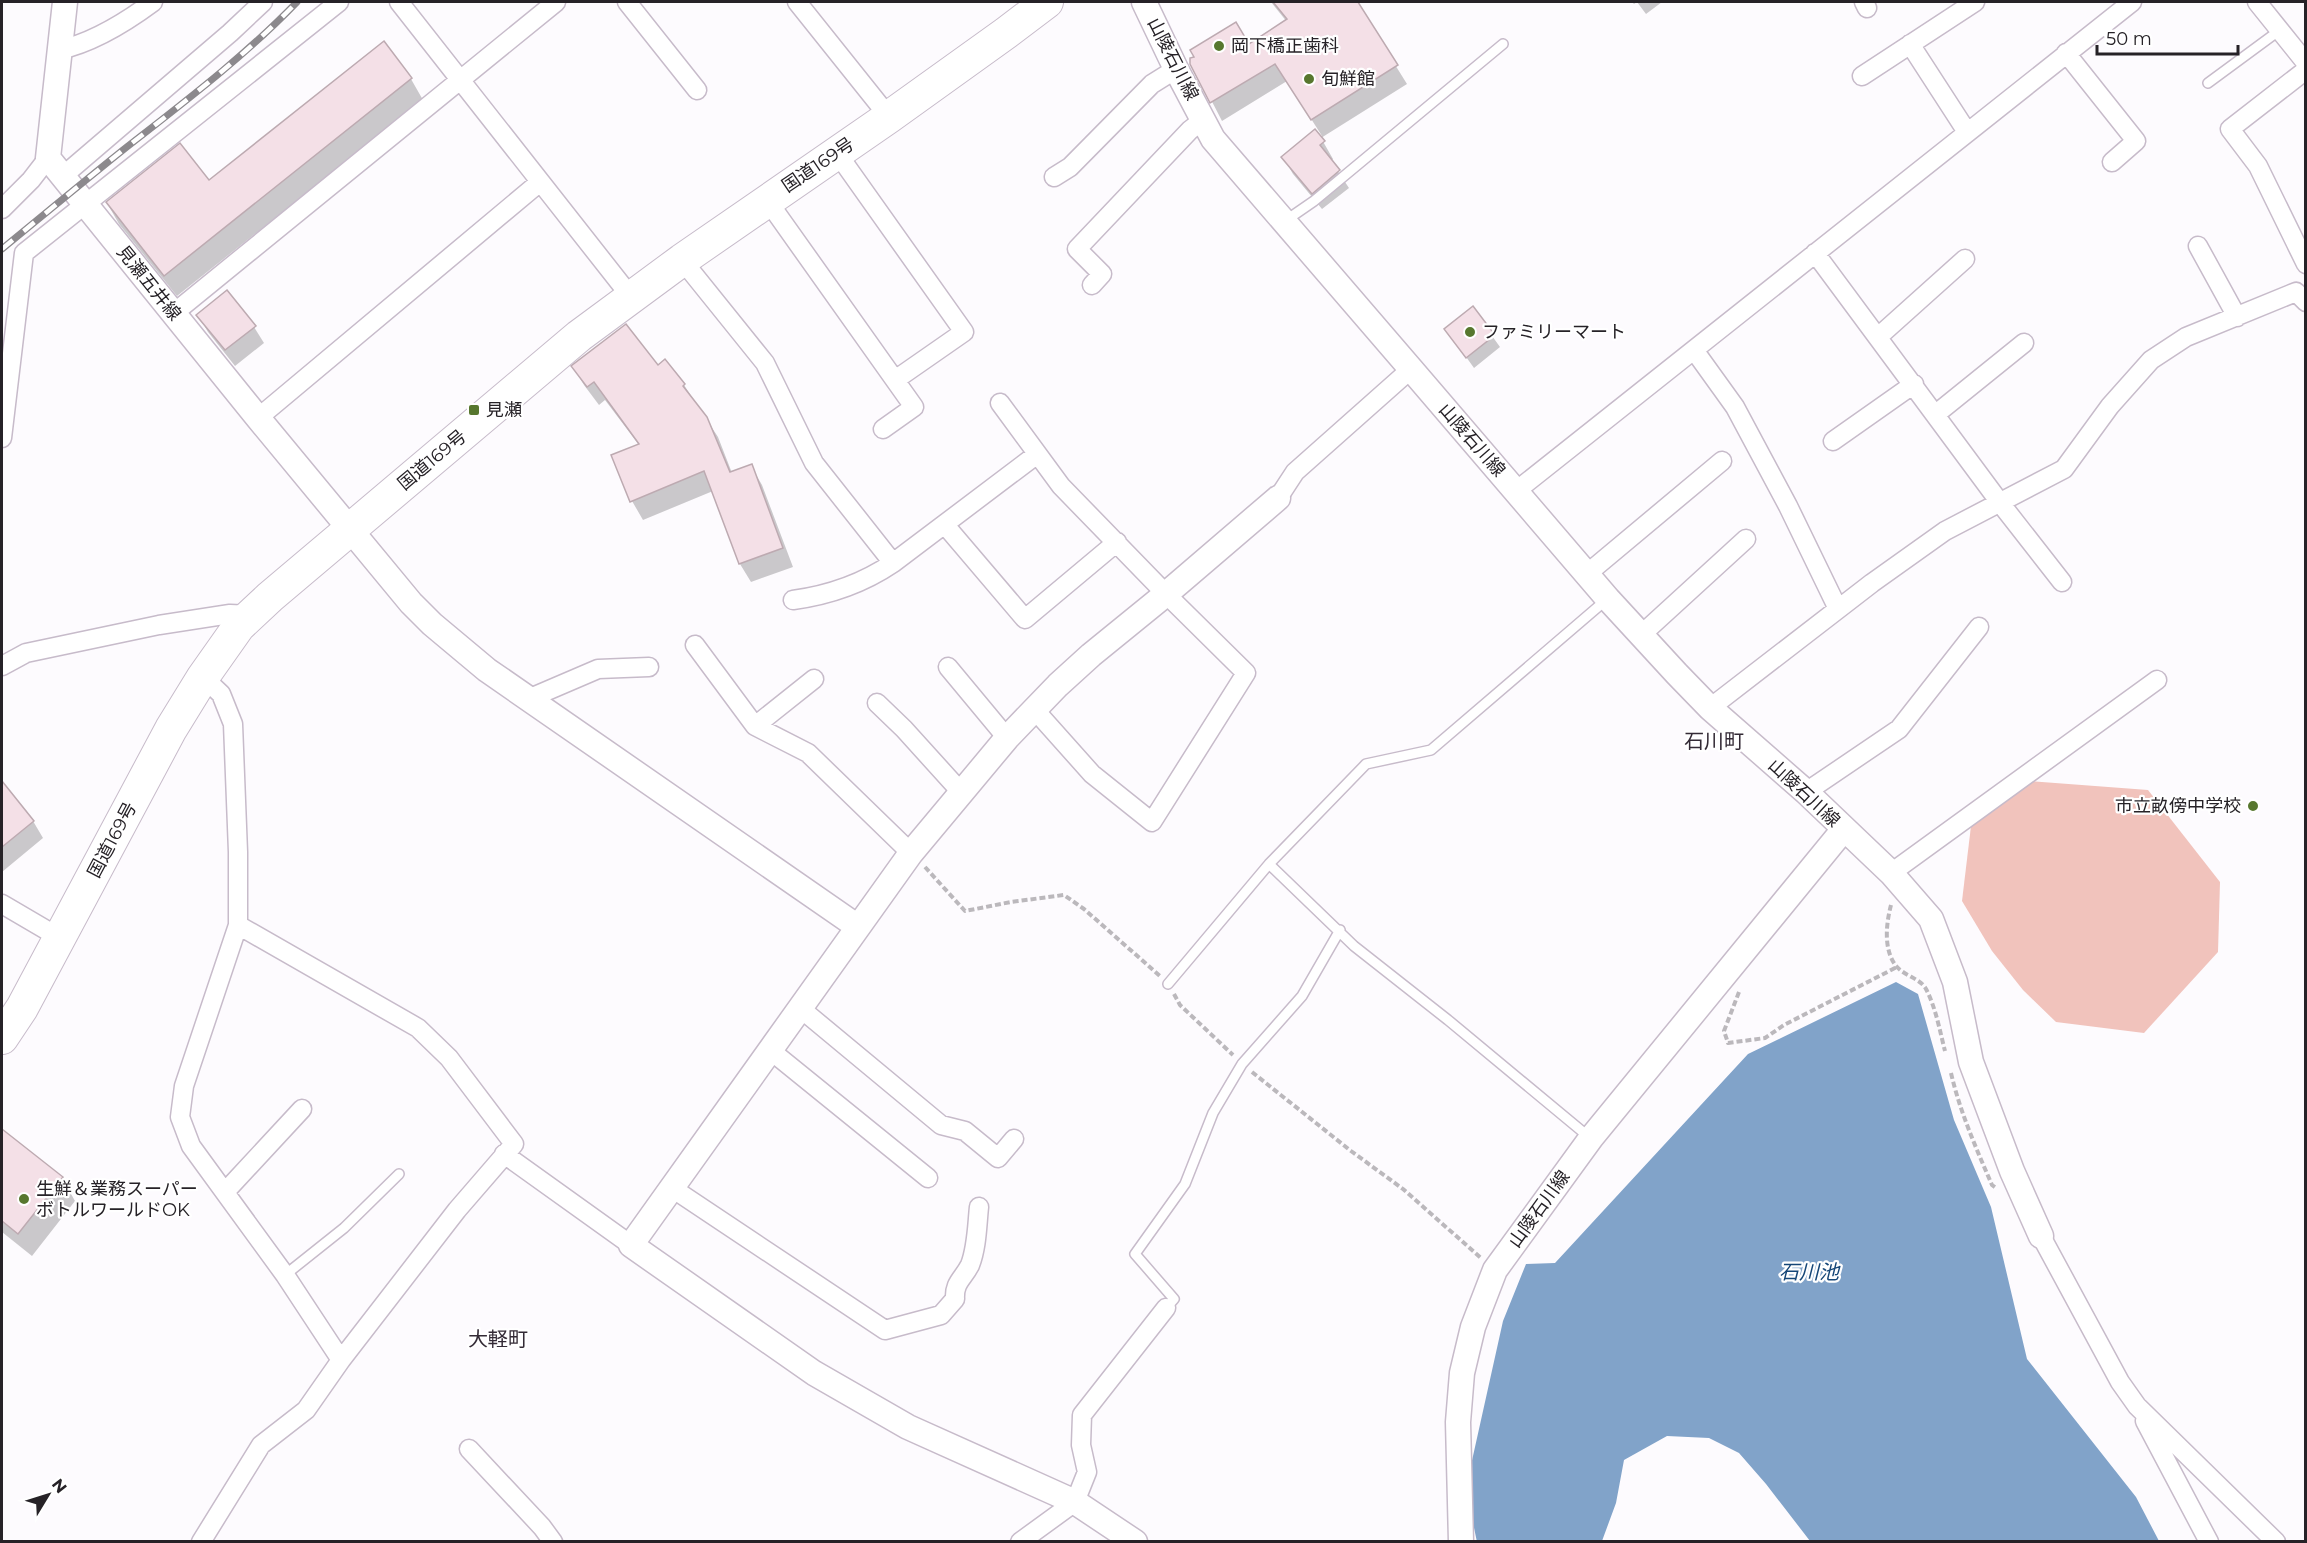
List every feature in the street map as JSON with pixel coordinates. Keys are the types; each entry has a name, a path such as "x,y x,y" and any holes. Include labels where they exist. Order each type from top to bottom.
{"highway":[{"name":"国道169号","path":"2,1038 22,1008 171,729 203,677 239,626 579,336 682,260 889,117 1047,2"}],"street":[{"path":"56,167 59,50 65,2"},
{"path":"59,50 74,47 134,15 153,2"},
{"path":"2,209 31,180 56,167 230,33 263,2"},
{"path":"2,438 24,253 339,2"},
{"path":"399,2 631,297"},
{"path":"174,313 556,2"},
{"path":"627,2 697,90"},
{"path":"797,2 889,117"},
{"name":"山陵石川線","path":"1144,2 1213,139 1608,599 1710,708 1806,792 1844,829 1591,1138 1495,1270 1473,1327 1462,1373 1458,1422 1461,1542"},
{"path":"1862,75 1975,2"},
{"path":"1516,491 2132,2"},
{"path":"2257,2 2306,63"},
{"path":"1910,44 1967,132"},
{"path":"2066,53 2136,141 2112,162"},
{"path":"1054,177 1070,167 1152,84 1176,69"},
{"path":"2306,70 2230,129 2258,166 2306,264"},
{"path":"1092,285 1102,274 1077,249 1190,130 1203,120"},
{"path":"837,153 964,332 895,380"},
{"name":"見瀬五井線","path":"56,167 350,530 411,603 432,624 486,670 858,927"},
{"path":"258,418 540,182"},
{"path":"768,200 914,407 883,429"},
{"path":"2198,246 2237,317"},
{"path":"1815,253 2001,504 2062,582"},
{"path":"1878,337 1965,259"},
{"path":"682,260 765,363 814,463 893,563"},
{"path":"1710,708 1872,583 1945,531 2001,504 2064,469 2110,405 2151,360 2186,337 2302,293"},
{"path":"1936,414 2024,342"},
{"path":"1694,350 1735,407 1788,506 1838,609"},
{"path":"631,1245 911,853 1007,738 1091,655 1278,498 1295,472 1411,369"},
{"path":"1833,441 1914,384"},
{"path":"1000,404 1061,486 1246,673 1152,822 1092,774 1034,709"},
{"path":"793,600 824,596 858,583 893,563 1036,455"},
{"path":"1588,573 1722,461"},
{"path":"945,525 1025,620 1117,542"},
{"path":"1641,635 1746,539"},
{"path":"2,666 26,653 159,625 230,614 251,615"},
{"path":"1806,792 1899,729 1979,627"},
{"path":"695,645 755,726 808,753 911,853"},
{"path":"528,699 598,669 649,667"},
{"path":"948,667 1007,738"},
{"path":"203,677 221,694 233,724 238,852 238,925 184,1086 180,1117 191,1146 285,1275 341,1359"},
{"path":"755,726 814,679"},
{"path":"1897,880 2157,680"},
{"path":"877,703 962,792"},
{"path":"1844,829 1897,880 1931,919 1955,982 1971,1062 2012,1171 2041,1236 2120,1382 2137,1406 2209,1542"},
{"path":"2,904 60,938"},
{"path":"201,1542 261,1445 306,1410 341,1359 457,1210 514,1144 449,1059 418,1028 238,925"},
{"path":"800,1008 941,1125 965,1131 998,1158 1014,1138"},
{"path":"770,1050 928,1178"},
{"path":"225,1192 302,1109"},
{"path":"504,1154 814,1372 897,1421 1075,1502 1135,1542"},
{"path":"672,1188 885,1330 941,1315 955,1299 954,1288 970,1264 976,1240 979,1207"},
{"path":"1020,1542 1075,1502 1088,1472 1081,1445 1082,1415 1166,1308"},
{"path":"2137,1406 2276,1542"},
{"path":"468,1449 542,1527 552,1542"}],"lane":[{"path":"2208,83 2280,30"},
{"path":"1285,222 1314,201 1503,44"},
{"path":"1168,984 1269,864 1366,764 1431,750 1608,599"},
{"path":"1269,864 1354,946 1591,1138"},
{"path":"1166,1308 1174,1299 1135,1254 1185,1184 1213,1113 1242,1064 1302,996 1340,930"},
{"path":"285,1275 344,1228 399,1174"}],"path":[{"path":"911,853 965,911 1064,895 1084,909 1168,984 1180,1005 1242,1064 1313,1123 1403,1189 1495,1270"},
{"path":"1732,965 1742,987 1724,1030 1728,1043 1765,1038 1785,1025 1897,967 1886,937 1887,919 1897,880"}],"shaded area":[{"path":"2028,781 2148,790 2220,882 2218,952 2144,1033 2056,1022 2023,990 1992,951 1962,901 1971,826"}],"water":[{"name":"石川池","path":"1896,982 1918,994 1954,1120 1991,1207 2027,1359 2136,1497 2159,1541 1810,1541 1739,1453 1709,1438 1667,1436 1624,1460 1616,1503 1602,1541 1477,1542 1473,1523 1471,1465 1503,1321 1526,1264 1555,1263 1748,1054"}],"building":[{"path":"1273,2 1358,2 1398,65 1311,120 1275,64 1210,103 1190,64 1190,58 1194,57 1190,50 1236,22 1249,44 1287,19"},
{"path":"384,41 412,78 164,276 106,202 180,143 209,180"},
{"path":"1315,129 1325,141 1320,145 1340,170 1312,194 1281,157"},
{"path":"227,290 256,326 225,350 196,315"},
{"name":"ファミリーマート","path":"1473,306 1495,335 1466,358 1444,329"},
{"path":"626,324 658,365 665,359 685,384 683,386 707,417 730,472 752,464 783,548 739,564 704,471 630,502 611,455 639,444 594,382 587,387 571,366"},
{"path":"2,781 34,821 2,847"},
{"name":"生鮮＆業務スーパー ボトルワールドOK","path":"2,1129 63,1177 18,1234 2,1221"}],"railway":[{"path":"2,249 213,79 297,2"}],"place":[{"name":"岡下橋正歯科","path":"1219,46"},
{"name":"旬鮮館","path":"1309,79"},
{"name":"ファミリーマート","path":"1470,332"},
{"name":"見瀬","path":"474,410"},
{"name":"市立畝傍中学校","path":"2253,806"},
{"name":"生鮮＆業務スーパー ボトルワールドOK","path":"24,1199"}],"district":[{"name":"石川町","path":"1714,741"},
{"name":"大軽町","path":"498,1339"}]}
